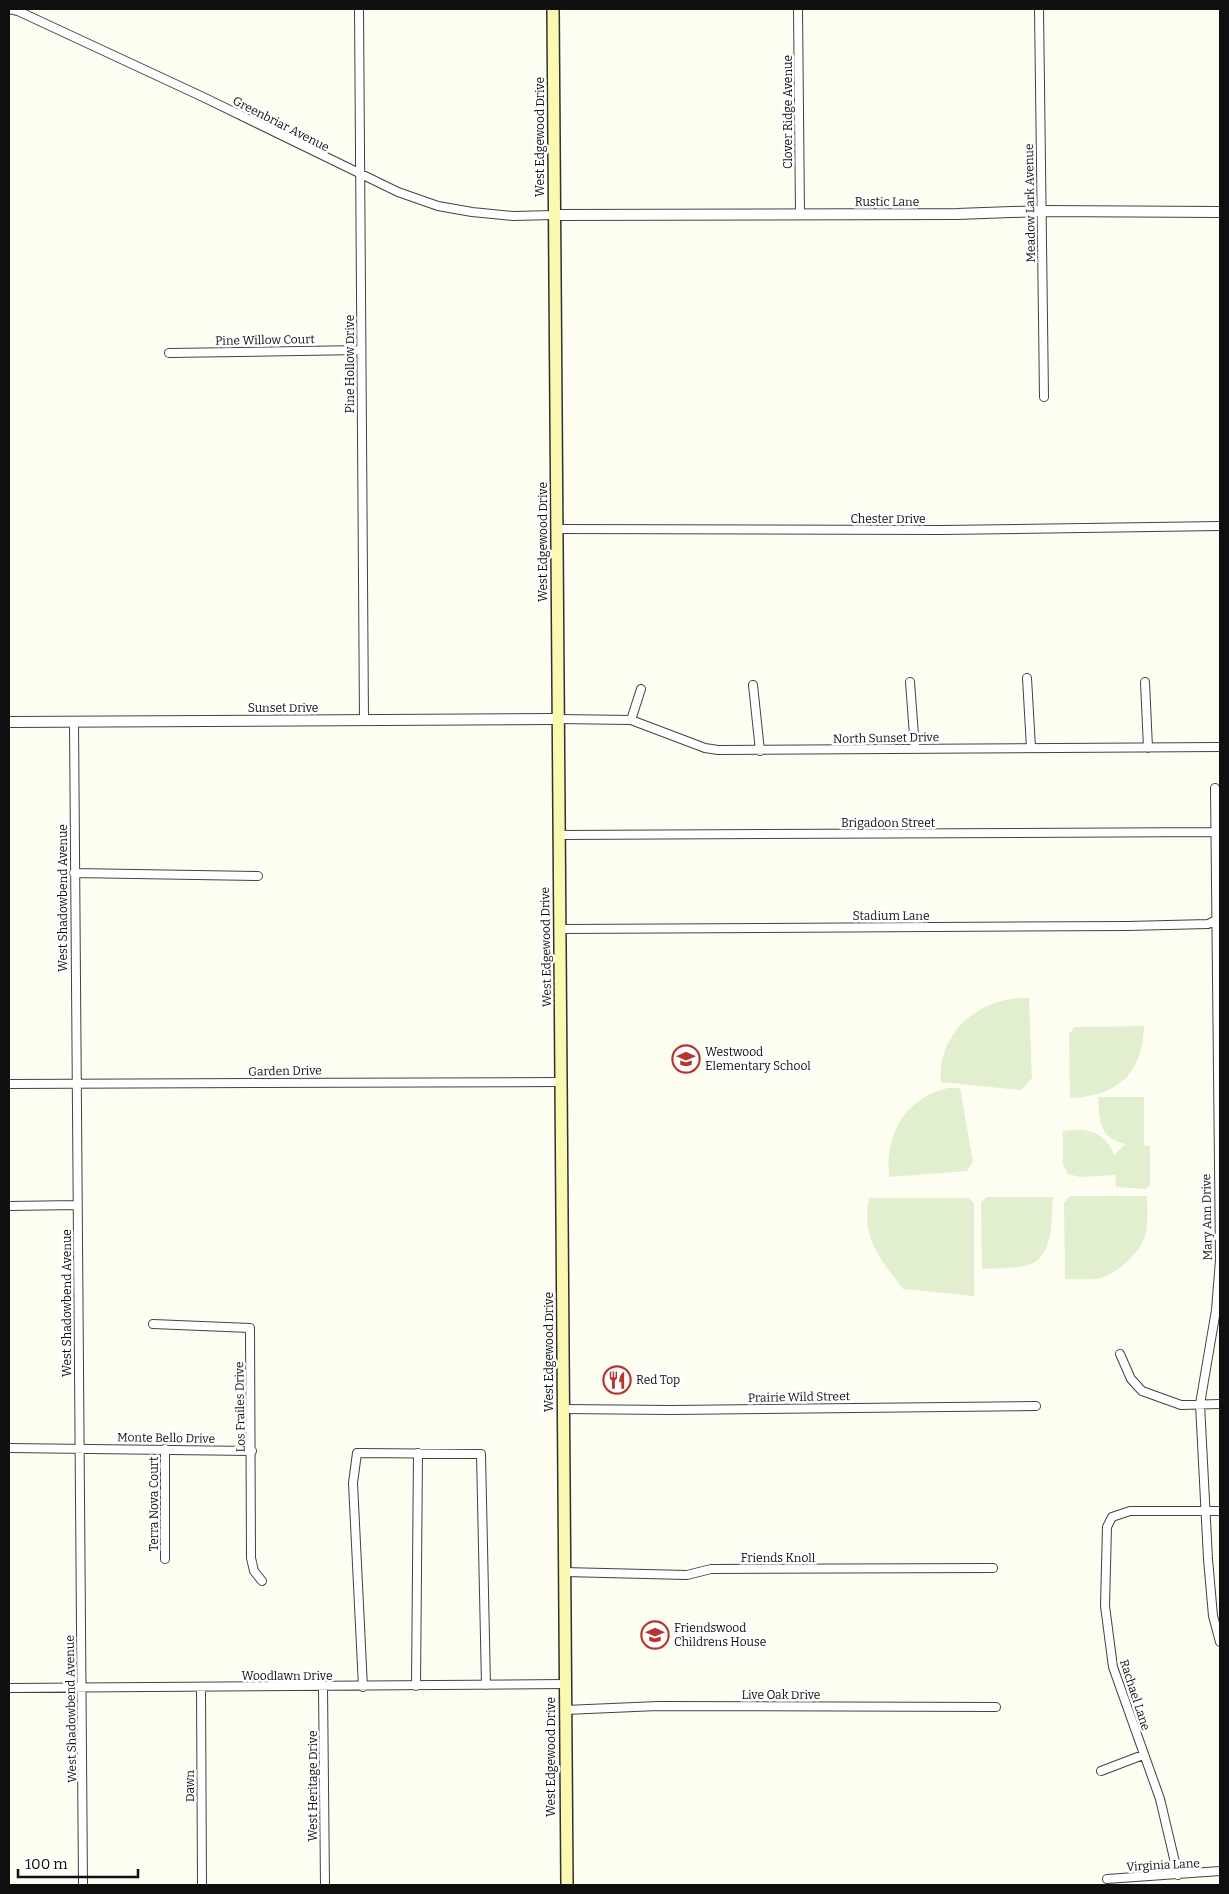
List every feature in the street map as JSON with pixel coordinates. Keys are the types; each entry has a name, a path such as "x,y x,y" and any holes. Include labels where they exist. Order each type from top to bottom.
{"main road":[{"name":"West Edgewood Drive","path":"553,9 567,1885"}],"street":[{"name":"Greenbriar Avenue","path":"9,9 27,15 203,97 398,192 438,206 505,215 554,215"},
{"name":"Pine Hollow Drive","path":"359,9 364,720"},
{"name":"Clover Ridge Avenue","path":"798,9 800,214"},
{"name":"Meadow Lark Avenue","path":"1039,9 1044,398"},
{"name":"Rustic Lane","path":"554,215 957,214 1041,211 1220,212"},
{"name":"Pine Willow Court","path":"169,353 361,350"},
{"name":"Chester Drive","path":"556,529 941,530 1220,526"},
{"path":"1028,678 1031,748"},
{"path":"910,682 915,749"},
{"path":"1145,682 1148,748"},
{"path":"752,685 760,751"},
{"path":"632,720 641,689"},
{"name":"Sunset Drive","path":"9,722 558,719"},
{"name":"North Sunset Drive","path":"558,719 632,720 705,748 760,751 1220,747"},
{"name":"West Shadowbend Avenue","path":"74,722 83,1885"},
{"name":"Mary Ann Drive","path":"1215,788 1219,1013 1220,1260 1216,1310 1200,1404 1208,1559 1213,1616 1219,1632 1220,1642"},
{"name":"Brigadoon Street","path":"559,835 1216,832"},
{"path":"74,873 258,876"},
{"name":"Stadium Lane","path":"560,929 1128,926 1208,924 1218,919"},
{"name":"Garden Drive","path":"9,1084 502,1080 561,1082"},
{"path":"9,1206 77,1205"},
{"name":"Los Frailes Drive","path":"153,1324 250,1328 251,1558 254,1571 262,1581"},
{"path":"1120,1354 1130,1379 1142,1391 1181,1405 1220,1404"},
{"name":"Prairie Wild Street","path":"563,1408 671,1410 1036,1406"},
{"name":"Monte Bello Drive","path":"9,1448 252,1451"},
{"name":"Terra Nova Court","path":"165,1449 165,1559"},
{"path":"363,1687 352,1483 357,1453 481,1454 486,1685"},
{"path":"416,1686 418,1453"},
{"name":"Rachael Lane","path":"1178,1875 1160,1799 1112,1667 1104,1606 1107,1527 1112,1517 1130,1511 1207,1511"},
{"path":"1207,1511 1220,1511"},
{"name":"Friends Knoll","path":"564,1572 687,1575 712,1569 993,1568"},
{"name":"Woodlawn Drive","path":"9,1688 363,1687 565,1684"},
{"name":"West Heritage Drive","path":"323,1687 325,1885"},
{"name":"Dawn","path":"201,1688 202,1885"},
{"name":"Live Oak Drive","path":"565,1710 658,1706 996,1706"},
{"path":"1101,1771 1143,1755"},
{"name":"Virginia Lane","path":"1107,1879 1220,1871"}],"green space":[{"path":"1029,998 1032,1078 1021,1090 941,1082 942,1064 946,1047 954,1032 966,1020 979,1010 994,1003 1011,999"},
{"path":"1144,1026 1138,1057 1132,1070 1124,1080 1101,1093 1086,1097 1070,1098 1069,1034 1075,1027"},
{"path":"948,1088 960,1088 973,1162 967,1171 889,1177 890,1146 901,1120 909,1109 920,1100"},
{"path":"1144,1097 1144,1145 1150,1146 1150,1185 1146,1189 1116,1187 1115,1175 1080,1177 1068,1174 1063,1164 1063,1131 1080,1130 1094,1133 1106,1141 1114,1155 1125,1144 1110,1137 1102,1128 1098,1098"},
{"path":"1070,1196 1147,1196 1147,1223 1144,1239 1135,1254 1115,1271 1100,1278 1065,1279 1064,1203"},
{"path":"987,1197 1053,1197 1050,1236 1043,1254 1037,1261 1017,1267 982,1269 981,1202"},
{"path":"869,1198 969,1198 974,1203 974,1296 903,1289 880,1257 870,1237 867,1212"}],"place":[{"name":"Westwood Elementary School","path":"686,1059"},
{"name":"Red Top","path":"617,1380"},
{"name":"Friendswood Childrens House","path":"655,1635"}]}
